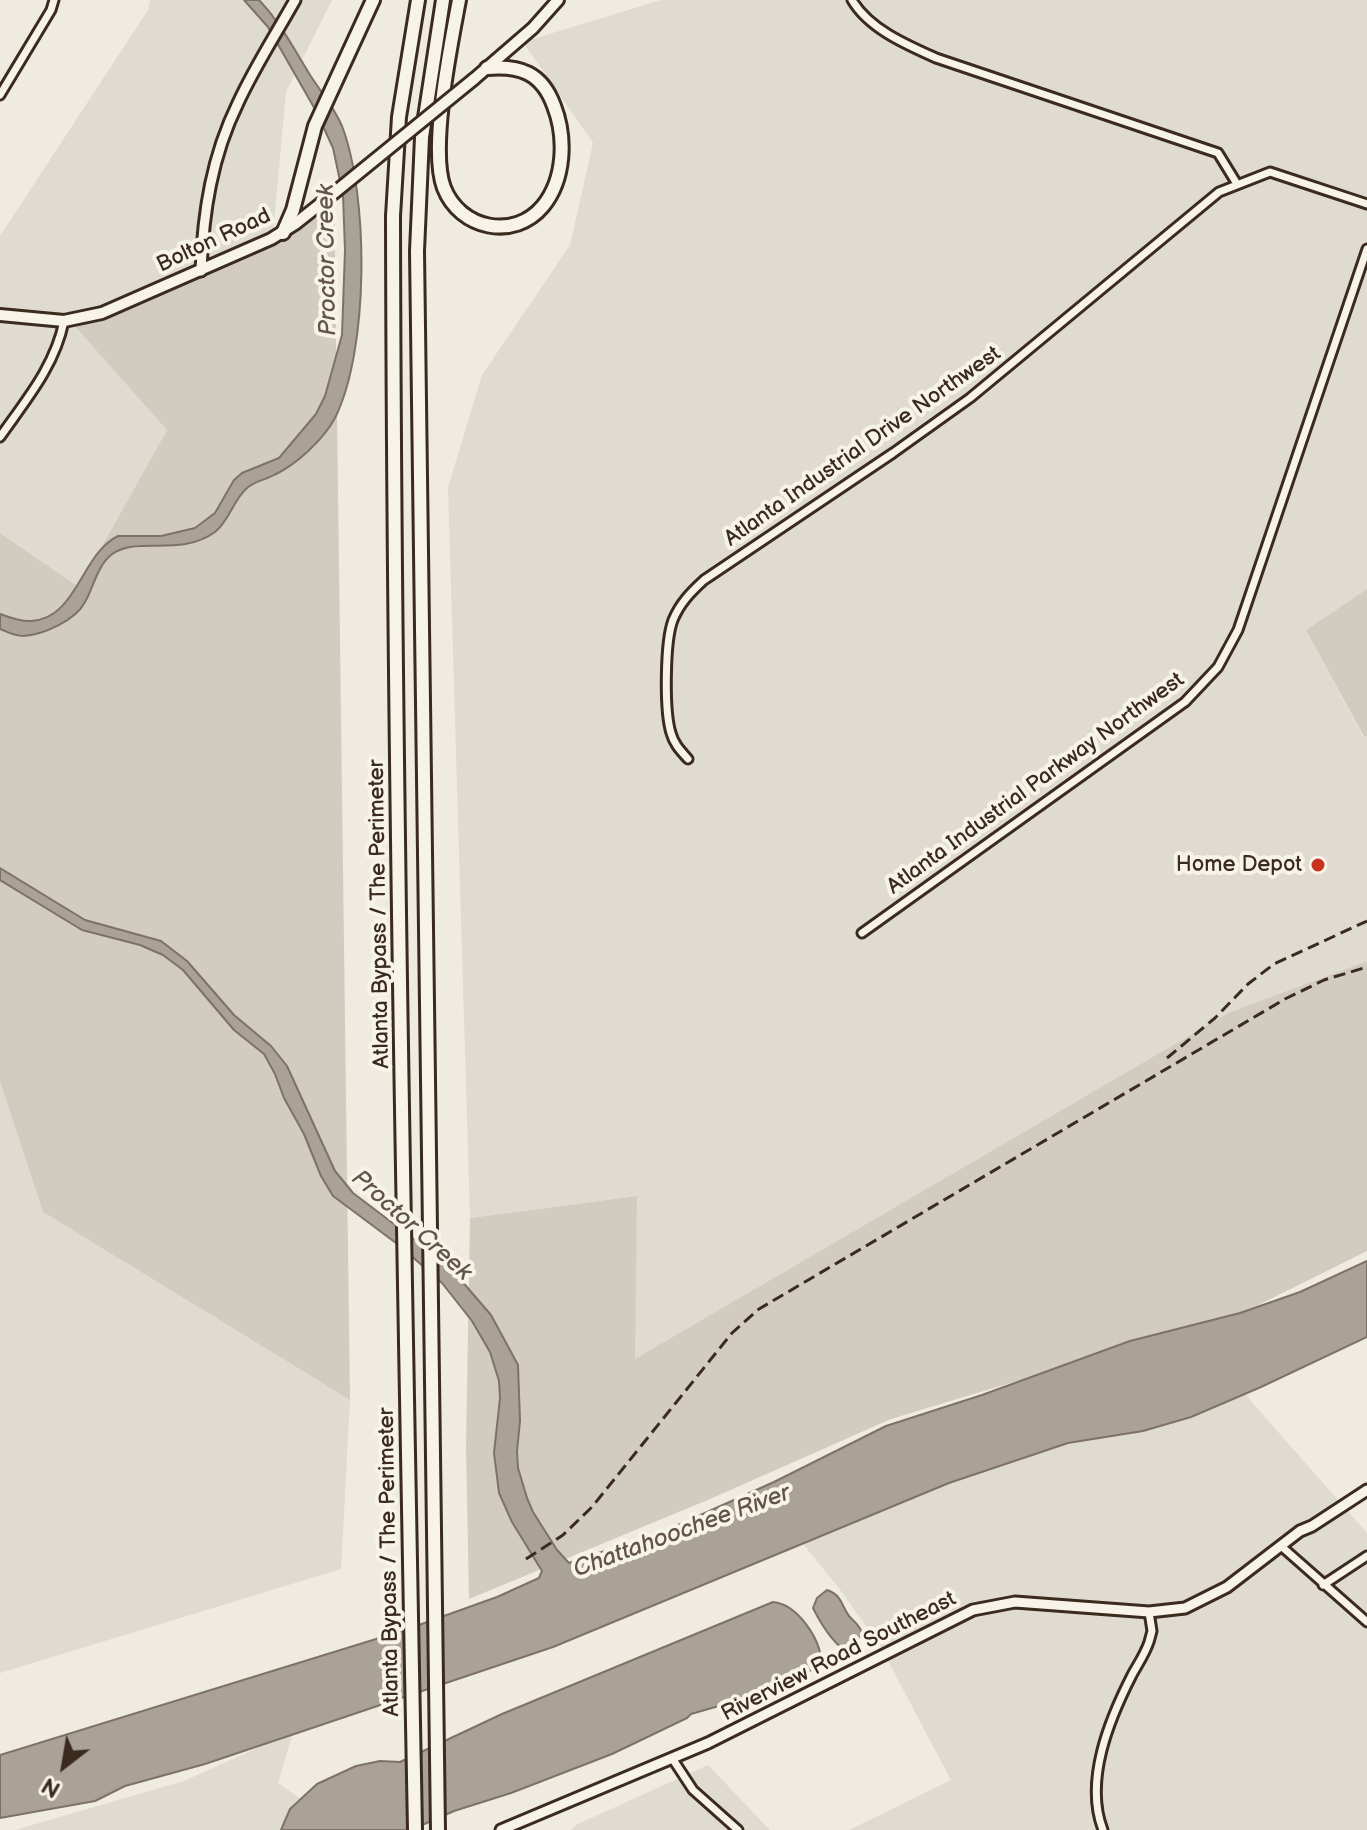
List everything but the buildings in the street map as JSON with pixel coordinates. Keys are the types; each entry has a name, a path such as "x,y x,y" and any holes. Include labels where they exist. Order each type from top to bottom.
{"highway":[{"path":"283,233 293,210 315,126 373,0"},
{"name":"Atlanta Bypass / The Perimeter","path":"415,1830 398,923 393,216 399,117 418,0"},
{"name":"Atlanta Bypass / The Perimeter","path":"438,1830 418,198 429,79 443,0"},
{"path":"459,0 439,134 441,174 451,201 461,213 480,225 503,227 534,215 550,195 559,168 561,135 554,105 539,80 521,69 487,68"}],"main road":[{"name":"Bolton Road","path":"0,315 64,321 114,309 283,233 487,68 533,28 558,0"}],"street":[{"path":"0,95 54,0"},
{"path":"852,0 879,27 908,46 936,58 1218,153 1237,184"},
{"path":"201,271 205,210 214,166 239,101 293,3"},
{"path":"0,76 9,81"},
{"name":"Atlanta Industrial Drive Northwest","path":"688,759 676,746 670,730 667,651 673,619 691,592 970,398 1219,192 1270,172 1367,204"},
{"name":"Atlanta Industrial Parkway Northwest","path":"862,933 1185,702 1218,667 1238,630 1367,249"},
{"path":"0,437 50,366 60,343 64,321"},
{"name":"Riverview Road Southeast","path":"501,1830 751,1722 973,1610 1023,1602 1168,1612 1202,1601 1367,1490"},
{"path":"1281,1546 1367,1622"},
{"path":"1323,1585 1367,1556"},
{"path":"1103,1830 1094,1791 1099,1760 1118,1706 1149,1642 1152,1631 1149,1612"},
{"path":"672,1758 693,1790 738,1830"}],"shaded area":[{"path":"150,0 332,0 286,92 272,244 187,277 167,430 79,587 0,533 0,236 148,10"},
{"path":"661,0 1367,0 1367,589 1306,630 1363,737 1367,736 1367,961 1228,1013 634,1360 637,1196 470,1218 448,487 482,375 570,245 593,143 523,42"},
{"path":"334,187 350,1400 43,1212 0,1082 0,533 79,587 167,430 66,316 187,277 272,244"},
{"path":"1367,589 1367,736 1364,737 1306,630"},
{"path":"1367,961 1367,1251 1226,1321 891,1419 710,1499 469,1599 466,1447 470,1218 637,1196 635,1359 1228,1013"},
{"path":"0,1082 43,1212 350,1400 341,1569 0,1673"},
{"path":"1243,1392 1367,1533 1367,1830 849,1830 951,1780 879,1644 803,1544 1020,1452"},
{"path":"293,1732 278,1783 328,1818 316,1830 15,1830 184,1781"},
{"path":"708,1765 770,1830 570,1830 578,1824"}],"water":[{"path":"244,0 259,0 267,8 335,112 351,156 361,232 361,273 354,354 346,389 335,418 316,443 291,465 247,488 215,532 187,544 121,549 103,565 81,609 74,615 40,633 23,636 11,634 0,629 0,614 19,620 46,618 69,598 95,557 118,536 161,536 195,528 215,513 234,480 242,473 279,458 316,414 325,396 342,335 343,195 333,148 316,111 268,27"},
{"name":"Chattahoochee River","path":"0,868 85,920 161,941 187,961 234,1015 271,1046 287,1066 335,1171 353,1193 448,1265 491,1315 518,1365 518,1468 527,1498 557,1550 569,1563 667,1530 774,1482 886,1426 1130,1341 1240,1313 1300,1292 1367,1261 1367,1337 1191,1417 1143,1431 1068,1443 949,1483 553,1647 205,1764 125,1786 95,1801 0,1818 0,1755 402,1631 497,1597 539,1578 542,1571 512,1522 499,1493 494,1453 499,1381 490,1352 472,1321 442,1283 400,1246 333,1196 264,1054 234,1030 183,970 163,955 140,945 82,930 0,880"},
{"path":"827,1590 838,1598 862,1633 852,1647 844,1650 826,1631 813,1608 817,1598"},
{"path":"773,1602 791,1609 812,1633 821,1662 814,1669 736,1701 691,1714 612,1754 511,1793 454,1811 411,1830 281,1830 290,1809 317,1784 356,1766 380,1761 400,1762 502,1714"}],"railway":[{"path":"1167,1058 1274,964 1367,921"},
{"path":"526,1559 563,1535 592,1507 732,1333 759,1309 1285,999 1324,980 1367,967"}],"place":[{"name":"Home Depot","path":"1318,865"}],"water label":[{"name":"Proctor Creek","path":"328,260"},
{"name":"Proctor Creek","path":"411,1226"}]}
